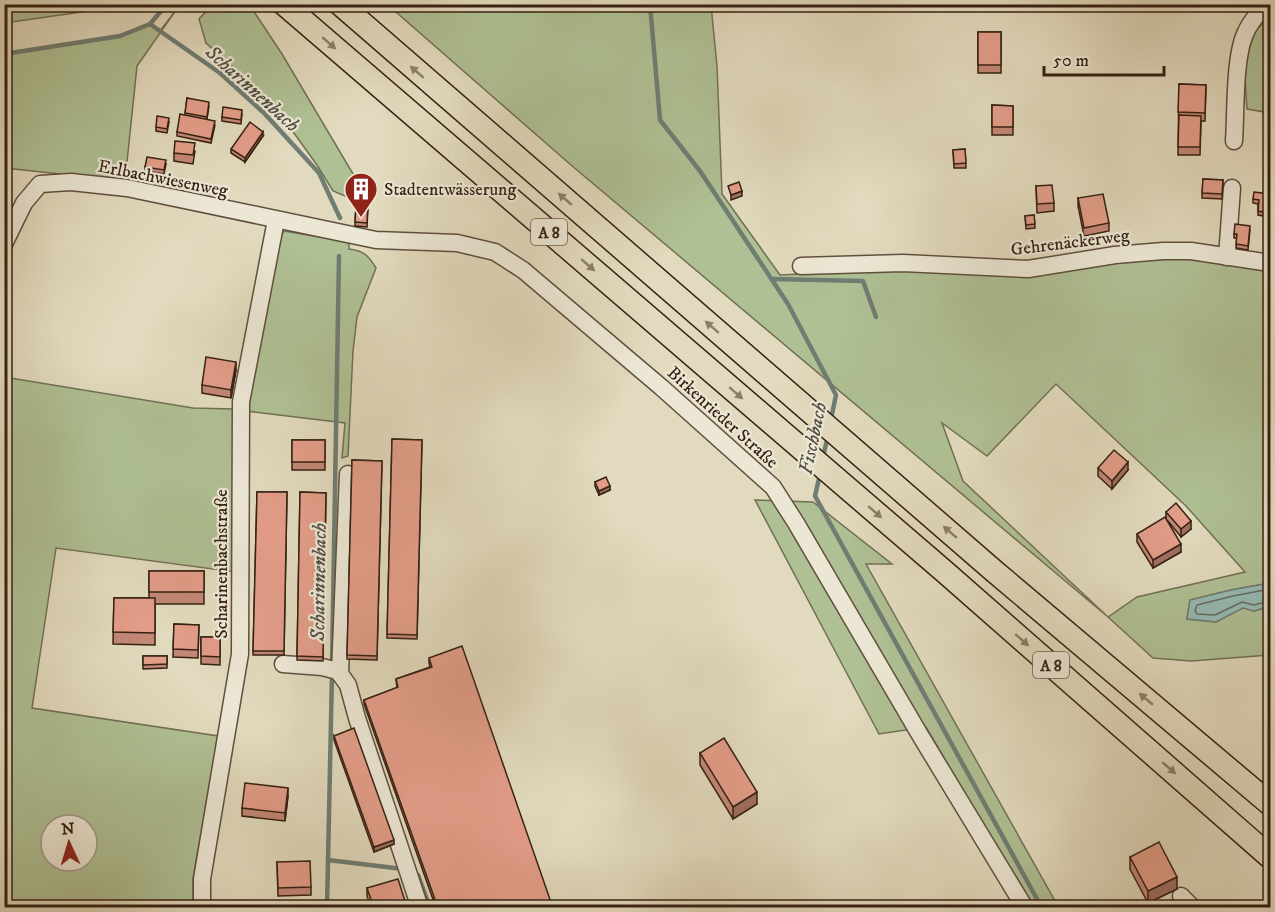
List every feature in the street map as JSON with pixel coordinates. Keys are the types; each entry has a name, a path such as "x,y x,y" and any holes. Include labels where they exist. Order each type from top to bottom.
{"highway":[{"name":"A 8","path":"284,4 831,474 1270,857"},
{"name":"A 8","path":"340,4 838,436 1270,804"}],"street":[{"path":"1234,141 1242,45 1245,32 1265,4"},
{"name":"Erlbachwiesenweg","path":"4,244 24,203 40,184 71,182 127,188 276,220"},
{"path":"1227,257 1232,188"},
{"name":"Scharinenbachstraße","path":"202,908 202,879 240,654 241,402 276,220"},
{"name":"Birkenrieder Straße","path":"276,220 376,240 457,243 495,252 541,285 661,387 773,488 1025,908"},
{"name":"Gehrenäckerweg","path":"801,266 903,263 1028,269 1115,255 1163,251 1191,251 1270,263"},
{"path":"333,671 348,474"},
{"path":"283,664 333,671 348,685 420,908"}],"green space":[{"path":"5,4 130,4 130,5 5,23"},
{"path":"214,5 242,5 253,10 282,54 359,184 362,203 333,191 286,122 258,89 206,43 199,19"},
{"path":"388,5 711,5 717,66 722,194 780,275 1163,256 1270,268 1270,583 1190,600 1187,619 1216,622 1243,607 1254,611 1270,606 1270,655 1191,661 1153,658 1108,617 571,165","holes":["1056,384 1186,506 1245,572 1137,597 1108,617 963,481 942,423 987,456"]},
{"path":"176,10 137,66 125,181 5,168 5,54 120,36 150,24 160,31"},
{"path":"1270,14 1270,188 1265,187 1264,112 1247,109 1244,63 1247,42"},
{"path":"284,231 349,242 349,249 365,254 376,268 357,317 348,456 342,458 345,423 246,411 278,241"},
{"path":"4,377 193,408 233,409 235,572 56,548 32,708 218,736 193,879 193,907 5,907"},
{"path":"755,500 813,502 892,564 866,564 1055,901 1042,907 1031,907 926,727 879,734"}],"water":[{"path":"1270,583 1270,606 1254,611 1243,608 1216,622 1187,619 1190,600"}],"building":[{"path":"978,32 1001,32 1001,65 978,65"},
{"path":"1179,84 1206,85 1205,113 1178,112"},
{"path":"187,98 209,102 207,117 185,113"},
{"path":"992,105 1013,106 1013,127 992,127"},
{"path":"223,107 242,110 241,120 222,117"},
{"path":"180,114 215,121 211,139 177,132"},
{"path":"1179,115 1201,116 1200,147 1178,147"},
{"path":"157,116 169,118 167,129 156,127"},
{"path":"250,122 263,132 245,158 231,149"},
{"path":"175,141 195,143 193,155 174,153"},
{"path":"965,149 966,163 954,164 953,150"},
{"path":"147,157 166,160 164,170 145,167"},
{"path":"1203,179 1223,180 1222,194 1202,193"},
{"path":"739,182 742,191 731,195 728,186"},
{"path":"1052,185 1054,203 1037,204 1036,186"},
{"path":"1254,192 1270,194 1270,213 1258,211 1259,200 1253,199"},
{"path":"1103,194 1109,223 1084,228 1078,198"},
{"name":"Stadtentwässerung","path":"356,204 368,205 367,223 355,222"},
{"path":"1034,215 1035,224 1026,225 1025,216"},
{"path":"1235,224 1250,226 1248,246 1236,244"},
{"path":"206,357 236,362 231,390 202,385"},
{"path":"392,439 422,440 417,635 387,634"},
{"path":"292,440 325,440 325,462 292,462"},
{"path":"1114,450 1128,462 1112,481 1098,468"},
{"path":"352,460 382,461 377,656 347,655"},
{"path":"606,477 610,486 599,491 595,482"},
{"path":"257,492 287,492 284,651 253,651"},
{"path":"300,492 326,493 323,657 297,656"},
{"path":"1176,503 1191,521 1181,529 1166,512"},
{"path":"1165,517 1181,544 1153,560 1137,534"},
{"path":"149,571 204,571 204,592 149,592"},
{"path":"114,598 155,598 155,633 113,632"},
{"path":"174,624 199,625 198,650 173,649"},
{"path":"201,637 220,637 220,657 201,656"},
{"path":"462,646 553,908 438,908 364,700 398,687 396,679 432,667 429,658"},
{"path":"143,656 167,656 167,664 143,665"},
{"path":"354,728 394,840 374,847 334,736"},
{"path":"724,738 757,792 733,807 700,753"},
{"path":"245,783 288,788 285,813 242,808"},
{"path":"1159,842 1177,877 1148,891 1130,857"},
{"path":"310,861 311,887 278,888 277,862"},
{"path":"398,879 406,904 396,908 374,908 367,888"},
{"path":"1180,902 1182,908 1167,908"},
{"path":"252,904 279,905 279,908 252,908"}],"waterway":[{"path":"4,54 120,36 150,24 167,4"},
{"name":"Fischbach","path":"650,4 660,120 700,171 788,304 836,395 831,419"},
{"name":"Scharinnenbach","path":"150,24 220,73 264,113 319,173 340,218"},
{"name":"Scharinnenbach","path":"332,665 339,256"},
{"path":"772,279 863,281 876,317"},
{"name":"Fischbach","path":"823,457 828,436"},
{"name":"Fischbach","path":"820,474 815,496 1042,908"},
{"name":"Scharinnenbach","path":"327,908 332,673"},
{"path":"328,860 403,869"},
{"path":"414,874 418,875 430,908"}],"place":[{"name":"Stadtentwässerung","path":"361,218"}]}
